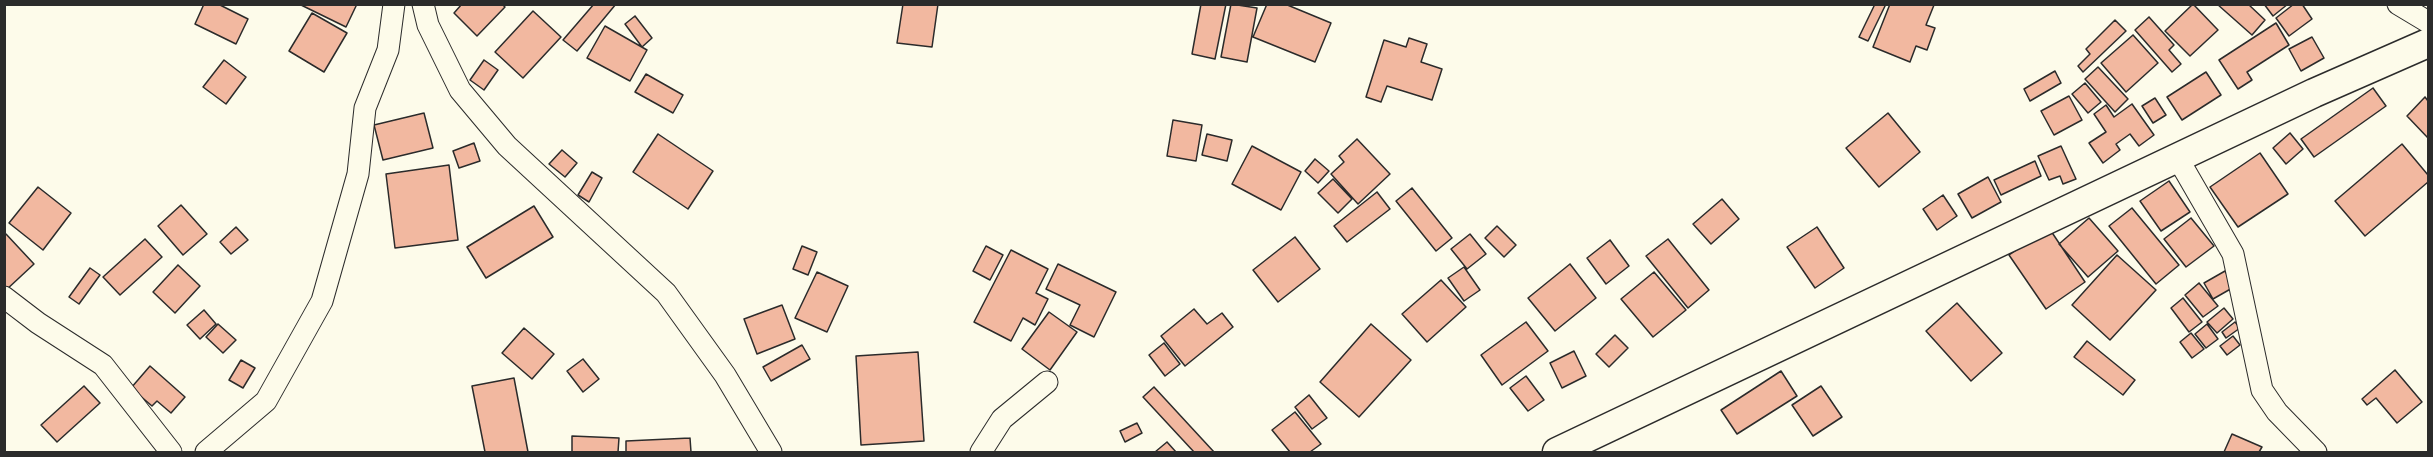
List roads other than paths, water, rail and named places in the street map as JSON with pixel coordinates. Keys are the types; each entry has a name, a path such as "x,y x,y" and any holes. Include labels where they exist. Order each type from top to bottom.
{"main road":[{"path":"1557,453 2176,158 2428,43"}],"street":[{"path":"206,453 266,401 322,301 358,174 365,108 388,50 394,4"},
{"path":"423,4 428,25 460,90 507,146 666,293 725,375 771,453"},
{"path":"2398,4 2428,22"},
{"path":"2176,158 2233,254 2262,390 2277,412 2316,453"},
{"path":"4,297 38,323 103,365 171,453"},
{"path":"981,453 1002,419 1047,382"}]}
